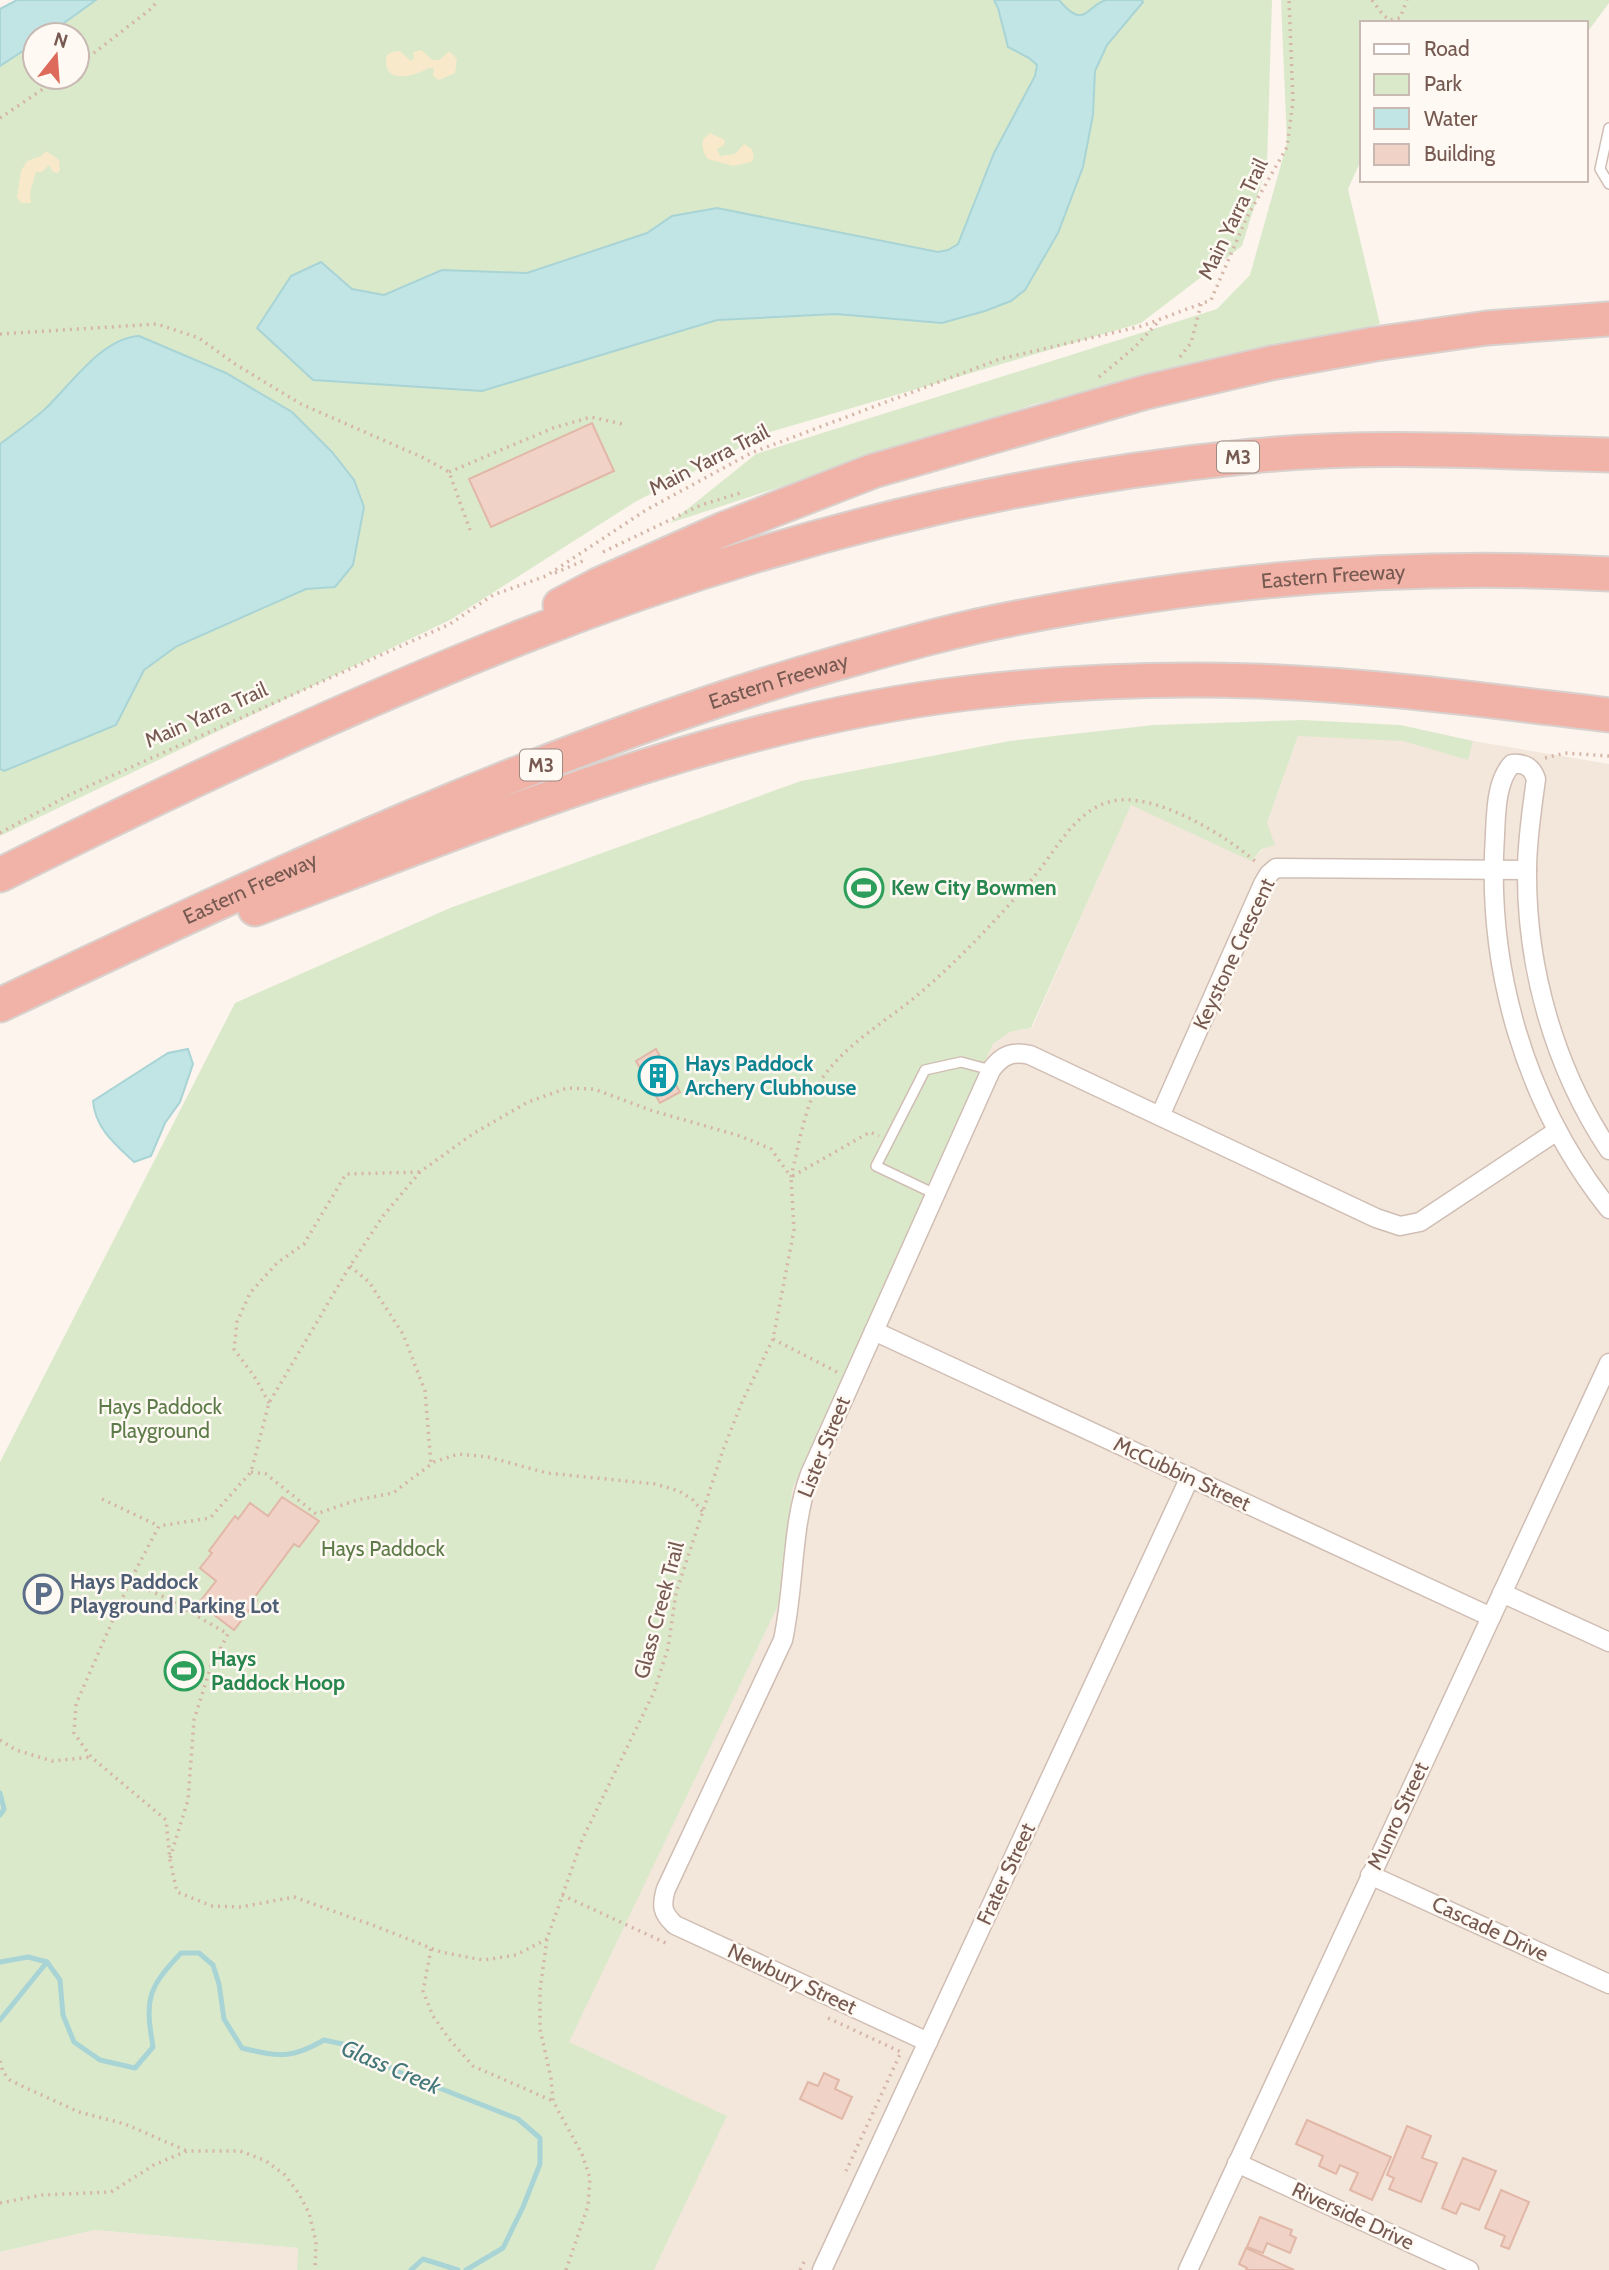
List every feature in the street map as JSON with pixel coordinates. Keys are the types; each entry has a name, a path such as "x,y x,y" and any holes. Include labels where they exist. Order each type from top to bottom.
{"highway":[{"path":"412,682 598,585 724,529 873,471 1146,392 1270,363 1487,328 1609,319"},
{"name":"M3","path":"0,875 231,762 528,634 759,555 912,514 989,495 1087,476 1259,455 1416,450 1609,455"},
{"name":"Eastern Freeway","path":"2,1004 344,846 576,750 744,691 910,643 1008,619 1202,587 1386,572 1470,570 1609,573"},
{"path":"2,1004 441,838 607,779 752,734 893,704 1039,686 1251,681 1392,690 1609,715"}],"street":[{"path":"1609,1150 1574,1090 1541,994 1529,918 1527,870 1536,779 1534,772 1522,763 1512,764 1503,777 1495,831 1493,870 1496,935 1503,982 1513,1024 1530,1071 1557,1131 1609,1209"},
{"name":"Keystone Crescent","path":"1160,1116 1269,874 1282,867 1527,870"},
{"path":"991,1070 1004,1056 1013,1053 1030,1055 1390,1224 1400,1226 1420,1222 1557,1131"},
{"name":"Lister Street","path":"662,1910 666,1889 783,1640 790,1607 800,1504 810,1474 991,1070"},
{"name":"McCubbin Street","path":"874,1331 1490,1617"},
{"name":"Munro Street","path":"1188,2270 1609,1363"},
{"name":"Frater Street","path":"822,2270 1190,1477"},
{"path":"1502,1593 1609,1642"},
{"name":"Cascade Drive","path":"1370,1875 1609,1984"},
{"name":"Newbury Street","path":"662,1910 675,1925 928,2042"},
{"name":"Riverside Drive","path":"1237,2163 1469,2270"}],"lane":[{"path":"1609,128 1600,169 1609,184"},
{"path":"936,1194 876,1166 925,1070 961,1062 991,1070"}],"path":[{"path":"91,55 152,8 158,0"},
{"name":"Main Yarra Trail","path":"0,832 69,795 450,624 493,595 546,576 646,510 751,453 1000,359 1142,326 1211,300 1247,217 1287,147 1293,101 1289,0"},
{"path":"1372,0 1390,20 1400,18 1407,0"},
{"path":"0,118 40,91"},
{"path":"1094,381 1126,355 1161,319"},
{"path":"0,334 157,324 200,338 235,364 301,404 449,471 470,530"},
{"path":"449,471 553,428 591,417 622,424"},
{"path":"1522,763 1565,753 1609,756"},
{"name":"Glass Creek Trail","path":"566,2270 588,2206 590,2178 582,2154 553,2101 551,2078 540,2029 540,1990 547,1939 582,1840 654,1692 668,1648 676,1592 723,1450 742,1402 774,1339 794,1230 791,1177 803,1125 820,1082 851,1046 919,993 985,933 1045,864 1080,818 1110,802 1131,800 1179,814 1218,834 1269,874"},
{"path":"102,1499 159,1526 210,1518 251,1472 270,1403 350,1266 383,1216 419,1172 485,1127 528,1102 566,1088 594,1089 650,1110 740,1136 771,1149 791,1177 870,1132 889,1141"},
{"path":"270,1403 234,1349 237,1322 250,1293 277,1263 304,1244 346,1174 419,1172"},
{"path":"350,1266 369,1282 403,1334 425,1391 431,1464"},
{"path":"774,1339 852,1380"},
{"path":"251,1472 266,1474 316,1514 357,1500 393,1493 431,1464 458,1454 488,1457 547,1473 655,1483 679,1491 694,1500 703,1512"},
{"path":"159,1526 130,1581 76,1704 74,1733 91,1757 166,1820 177,1892 212,1906 241,1908 294,1897 431,1948 483,1960 516,1955 547,1939"},
{"path":"130,1581 166,1598 228,1634 211,1666 194,1720 188,1800 170,1860"},
{"path":"0,1740 16,1750 52,1761 91,1757"},
{"path":"562,1895 679,1949"},
{"path":"431,1948 423,1991 433,2017 450,2040 473,2066 553,2101"},
{"path":"827,2017 901,2052 845,2173"},
{"path":"0,2060 10,2080 24,2087 79,2112 125,2123 187,2151"},
{"path":"0,2203 42,2195 111,2192 155,2165 187,2151 240,2151 265,2161 285,2175 299,2194 309,2214 316,2242 315,2270"},
{"path":"800,2270 806,2258"}],"shaded area":[{"path":"1400,725 1473,741 1609,764 1609,2270 654,2270 726,2116 568,2042 784,1593 792,1490 993,1044 1010,1032 1032,1028 1131,804 1251,860 1267,846 1267,823 1298,736"},
{"path":"95,2230 299,2248 297,2270 0,2270 0,2252"}],"green space":[{"path":"96,0 1272,0 1267,165 1242,246 1141,323 770,432 635,502 450,620 0,836 0,66 21,52 21,91 91,91 91,21 67,21"},
{"path":"1281,0 1609,0 1588,31 1588,21 1360,21 1360,162 1348,189 1380,324 1035,404 670,523 756,454 1217,309 1250,275 1287,143"},
{"name":"Hays Paddock","path":"1303,720 1400,725 1473,741 1468,760 1403,741 1298,736 1267,823 1275,845 1262,849 1251,861 1131,805 1031,1028 1010,1032 993,1044 792,1490 784,1593 569,2042 727,2116 654,2270 297,2270 298,2248 95,2230 0,2252 0,1462 235,1003 450,908 801,781 1010,741 1154,725"}],"sand":[{"path":"421,50 432,60 439,60 449,51 457,59 455,73 439,80 433,76 434,69 428,68 407,76 388,71 387,55 400,51 411,61 414,58 413,52"},
{"path":"710,133 725,140 724,145 717,149 720,156 735,154 744,144 752,149 754,158 751,162 733,166 708,159 704,152 703,139"},
{"path":"46,151 59,160 60,170 58,173 53,172 49,165 42,172 36,172 30,192 31,203 21,203 17,197 21,171 27,161"}],"water":[{"path":"17,0 96,0 67,21 21,21 21,52 0,66 0,9"},
{"path":"994,0 1059,0 1075,14 1081,15 1107,0 1143,2 1107,45 1095,71 1093,115 1083,167 1058,233 1025,290 1011,301 942,323 836,314 717,320 482,391 313,380 257,328 291,276 321,262 352,289 384,295 442,270 527,273 647,233 672,216 717,208 938,252 948,250 958,244 994,153 1035,76 1037,65 1008,47"},
{"path":"139,336 226,373 292,412 332,452 354,480 364,507 353,565 335,587 306,589 177,646 144,670 116,725 4,771 0,769 0,444 44,410 99,354 125,339"},
{"path":"188,1049 193,1064 180,1102 165,1123 151,1156 134,1162 102,1127 93,1101 168,1053"}],"building":[{"path":"592,423 614,471 491,527 469,479"},
{"name":"Hays Paddock Archery Clubhouse","path":"656,1049 680,1092 660,1103 636,1061"},
{"path":"282,1497 319,1521 299,1547 294,1544 234,1630 213,1614 215,1611 201,1600 216,1581 200,1568 235,1516 238,1519 250,1503 268,1516"},
{"path":"824,2073 839,2080 835,2089 852,2097 842,2119 800,2099 808,2082 818,2086"},
{"path":"1307,2120 1391,2157 1372,2200 1350,2190 1358,2173 1340,2165 1336,2174 1319,2166 1323,2156 1296,2144"},
{"path":"1407,2126 1431,2136 1422,2158 1437,2163 1421,2202 1389,2189 1394,2178 1387,2175"},
{"path":"1463,2158 1496,2171 1479,2210 1461,2203 1456,2214 1442,2208"},
{"path":"1501,2190 1529,2202 1509,2249 1501,2246 1505,2236 1485,2228"},
{"path":"1260,2217 1292,2230 1290,2235 1296,2238 1290,2253 1267,2243 1263,2253 1247,2247"},
{"path":"1246,2248 1294,2270 1246,2270 1247,2268 1239,2264"}],"waterway":[{"name":"Glass Creek","path":"0,1793 4,1809 0,1815"},
{"name":"Glass Creek","path":"0,1962 28,1957 47,1962 60,1980 63,2015 74,2042 100,2060 135,2068 153,2047 149,2006 155,1986 181,1953 199,1953 213,1965 224,2019 242,2048 284,2054 302,2051 324,2040 347,2045 401,2073 518,2119 540,2138 540,2164 503,2248 466,2270"},
{"path":"0,2020 47,1962"},
{"name":"Glass Creek","path":"411,2270 423,2259 458,2270"}],"place":[{"name":"Kew City Bowmen","path":"864,888"},
{"name":"Hays Paddock Archery Clubhouse","path":"658,1076"},
{"name":"Hays Paddock Playground Parking Lot","path":"43,1594"},
{"name":"Hays Paddock Hoop","path":"184,1671"}],"park label":[{"name":"Hays Paddock Playground","path":"160,1419"}]}
